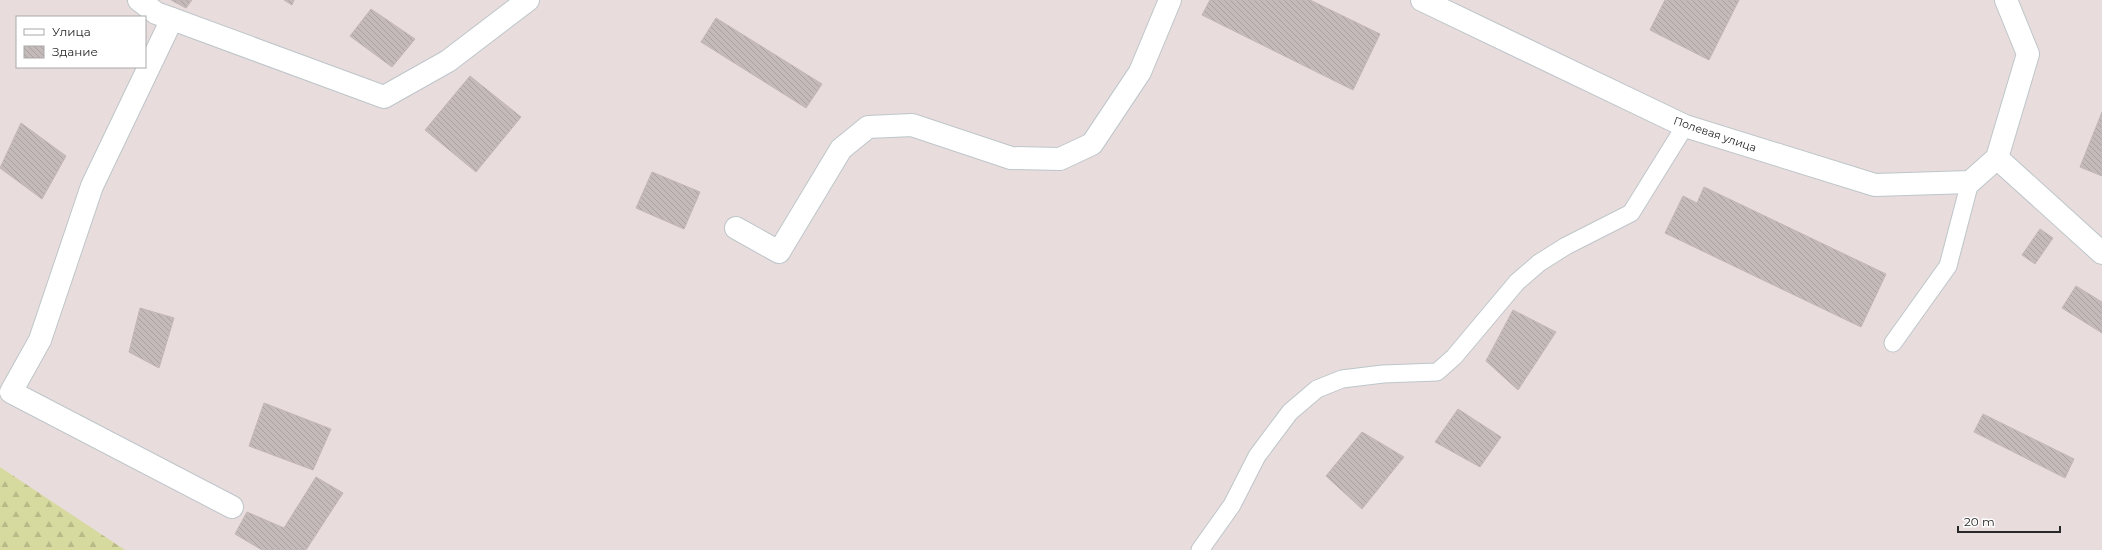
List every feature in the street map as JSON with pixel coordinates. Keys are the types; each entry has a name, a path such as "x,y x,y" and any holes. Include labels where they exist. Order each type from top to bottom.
{"street":[{"path":"138,0 156,13 384,97 448,61 528,0"},
{"path":"736,228 779,252 841,149 868,127 912,125 1011,158 1060,159 1092,144 1140,72 1170,0"},
{"name":"Полевая улица","path":"1422,0 1685,126 1875,185 1970,182"},
{"path":"1970,182 1997,158 2028,54 2006,0"},
{"path":"172,19 92,186 40,340 5,393 232,507"},
{"path":"1997,158 2102,253"}],"lane":[{"path":"1200,550 1232,505 1256,456 1290,412 1317,389 1342,379 1383,374 1437,372 1454,357 1517,282 1539,263 1566,246 1631,213 1685,126"},
{"path":"1893,342 1948,266 1970,182"}],"green space":[{"path":"0,467 125,550 0,550"}],"building":[{"path":"171,0 192,0 186,8"},
{"path":"284,0 294,0 292,5"},
{"path":"1210,0 1310,0 1380,34 1353,90 1202,15"},
{"path":"1665,0 1739,0 1709,60 1650,30"},
{"path":"371,9 415,39 392,67 350,36"},
{"path":"716,18 822,84 806,108 701,42"},
{"path":"470,76 521,117 476,172 425,130"},
{"path":"2102,112 2102,176 2080,167"},
{"path":"21,123 66,156 42,199 0,168"},
{"path":"652,172 700,192 684,229 636,208"},
{"path":"1704,187 1886,274 1861,327 1665,233 1683,196 1697,203"},
{"path":"2040,229 2053,238 2035,264 2022,255"},
{"path":"2076,286 2102,302 2102,333 2062,308"},
{"path":"140,308 174,318 159,368 129,352"},
{"path":"1513,310 1556,332 1518,390 1486,361"},
{"path":"264,403 331,429 313,470 249,446"},
{"path":"1458,409 1501,437 1480,467 1435,442"},
{"path":"1983,414 2074,459 2065,478 1974,432"},
{"path":"1362,432 1404,457 1362,509 1326,476"},
{"path":"316,477 343,493 306,550 262,550 235,534 247,512 284,528"}]}
